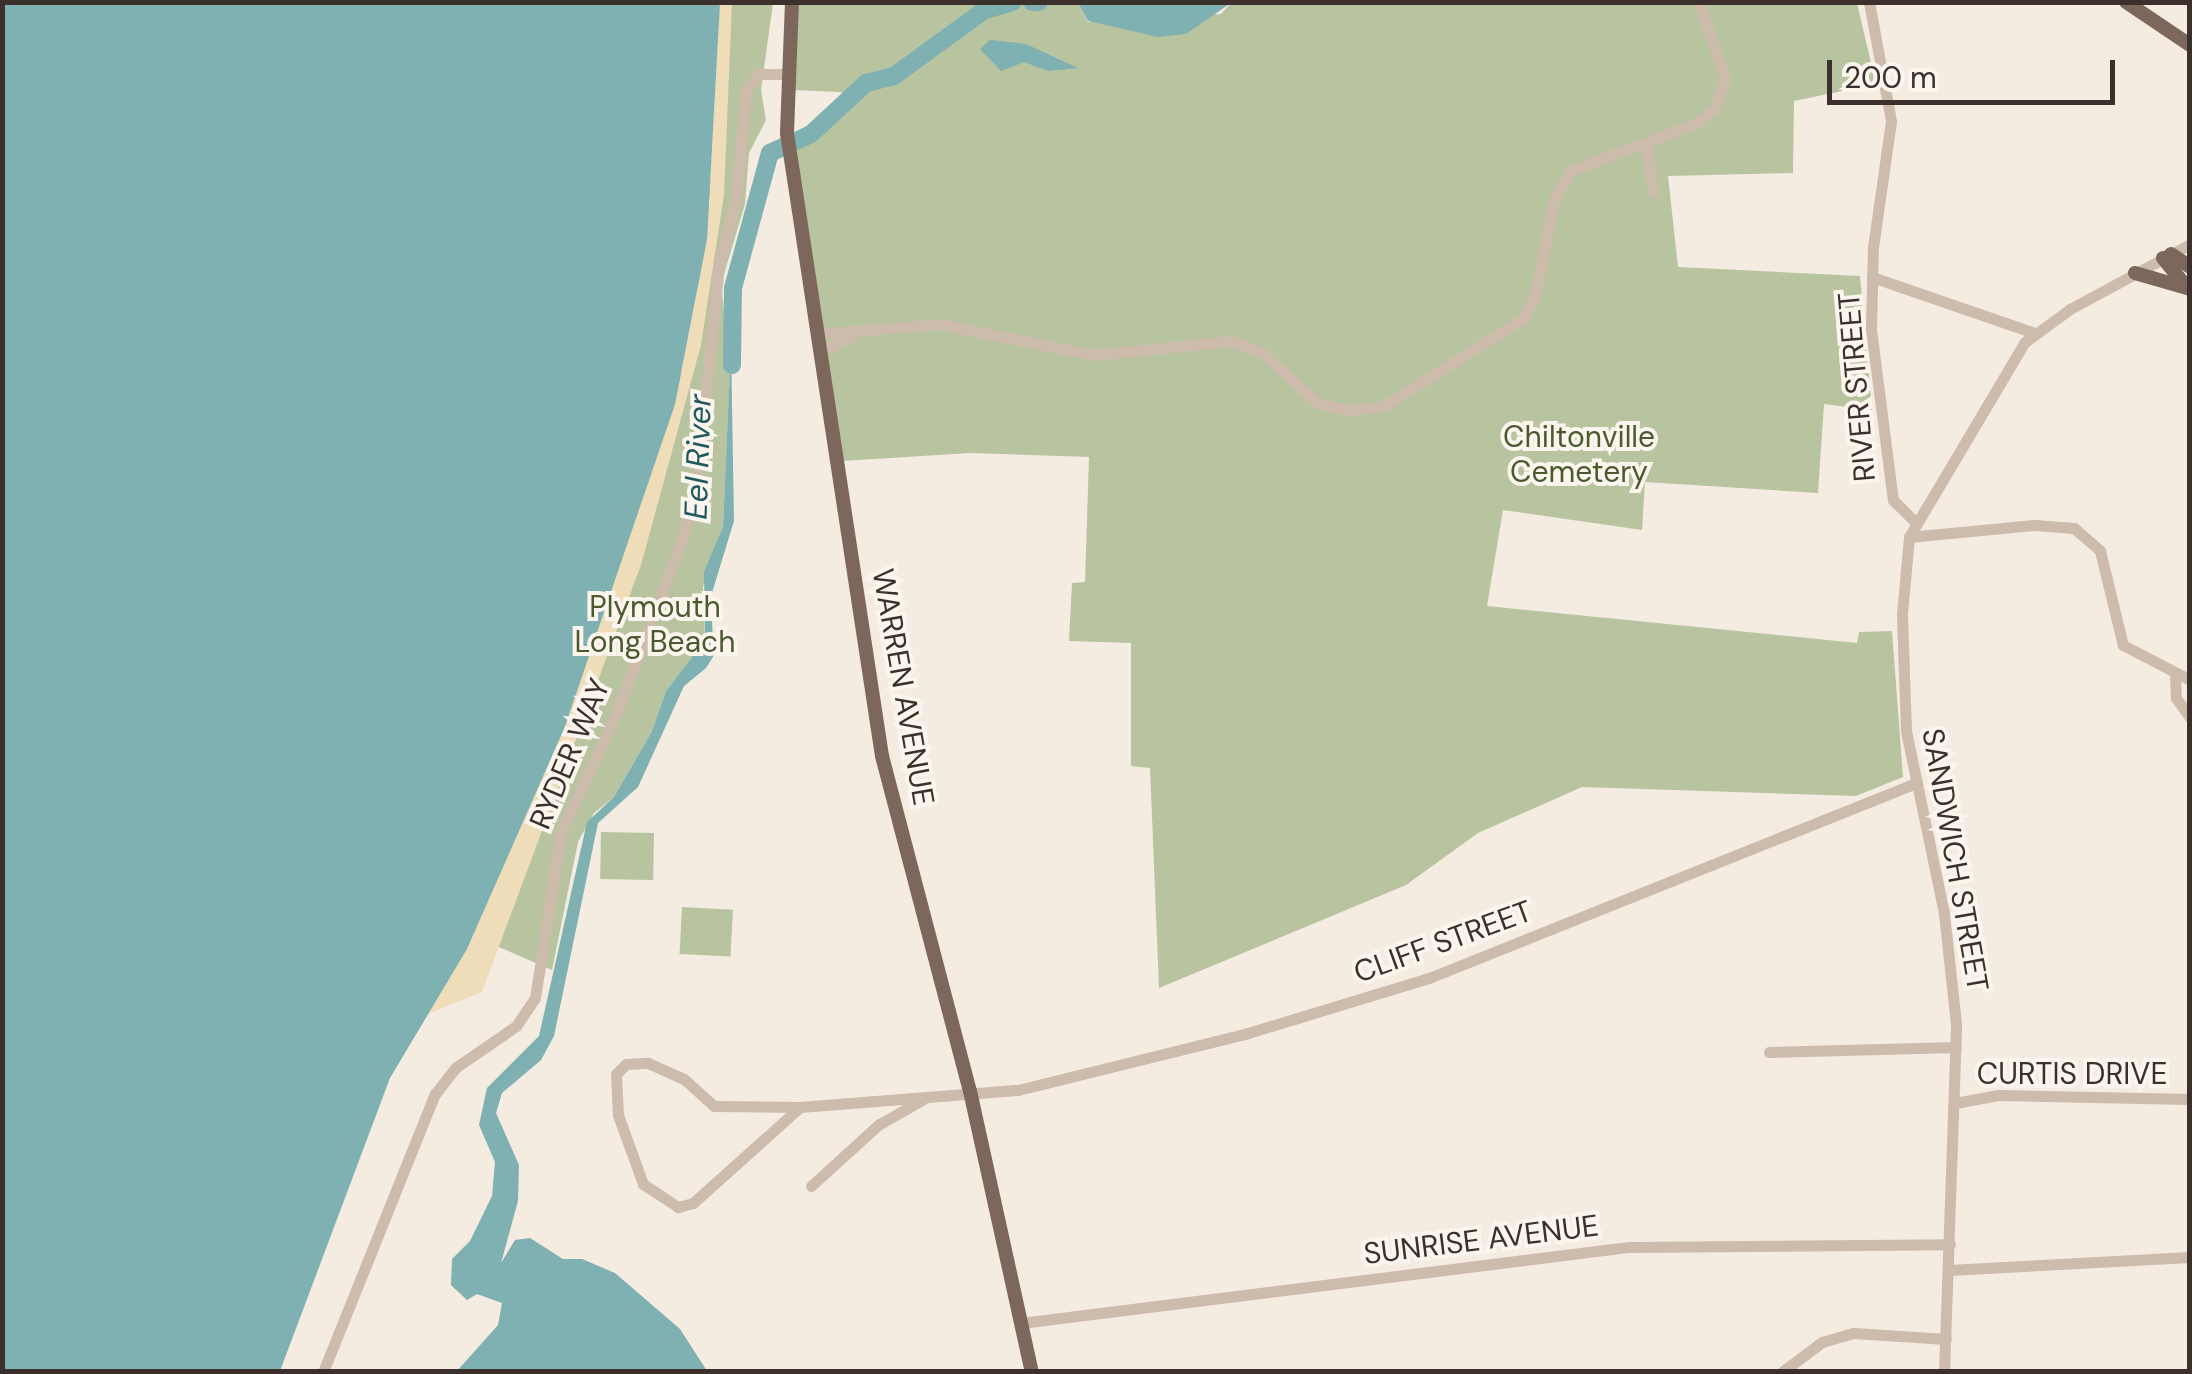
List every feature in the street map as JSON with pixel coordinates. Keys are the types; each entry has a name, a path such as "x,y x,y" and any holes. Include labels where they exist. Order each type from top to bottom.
{"main road":[{"name":"WARREN AVENUE","path":"792,2 785,74 790,161 883,761 970,1091 1032,1372"},
{"path":"2126,2 2189,44"},
{"path":"2167,256 2190,267"},
{"path":"2167,256 2188,288"},
{"path":"2135,273 2188,288"}],"street":[{"path":"816,334 852,336 940,324 1094,355 1231,341 1262,352 1317,402 1348,410 1400,400 1484,348 1528,311 1555,197 1576,167 1704,120 1724,94 1723,73 1699,2"},
{"name":"RIVER STREET","path":"1869,2 1891,121 1872,277 1872,341 1893,500 1914,521"},
{"name":"RYDER WAY","path":"323,1372 401,1164 435,1094 459,1064 516,1026 535,998 561,832 600,754 684,534 700,449 719,266 736,198 746,90 760,74 785,74"},
{"path":"1646,144 1653,192"},
{"name":"SANDWICH STREET","path":"1944,1372 1956,1047 1944,913 1916,783 1903,678 1909,537 1914,521 2006,366 2035,333 2190,244"},
{"path":"1872,277 2035,333"},
{"path":"819,352 852,336"},
{"path":"1909,537 2034,524 2074,528 2100,551 2123,644 2190,680"},
{"path":"2176,674 2176,698 2190,717"},
{"name":"CLIFF STREET","path":"800,1107 682,1208 656,1198 640,1178 618,1115 615,1080 626,1064 648,1062 684,1079 714,1106 800,1107 1066,1081 1419,982 1916,783"},
{"path":"1769,1052 1956,1047"},
{"path":"812,1186 878,1125 930,1095"},
{"name":"CURTIS DRIVE","path":"1954,1103 1998,1095 2190,1099"},
{"name":"SUNRISE AVENUE","path":"1021,1323 1630,1247 1950,1244"},
{"path":"1949,1270 2190,1257"},
{"path":"1782,1372 1822,1342 1854,1332 1946,1338"}],"green space":[{"name":"Plymouth Long Beach","path":"720,3 773,3 761,90 766,120 749,153 745,204 721,284 730,371 723,526 703,587 705,640 666,691 652,731 614,797 594,813 578,842 552,970 492,944 690,345 714,154"},
{"name":"Chiltonville Cemetery","path":"798,3 1078,3 1088,22 1221,14 1231,3 1857,3 1876,84 1794,101 1793,173 1668,176 1678,267 1860,276 1872,410 1824,404 1818,493 1645,482 1642,530 1503,510 1487,606 1857,643 1859,632 1892,631 1903,777 1856,796 1582,787 1478,833 1406,885 1159,988 1150,768 1131,766 1131,643 1069,641 1072,583 1085,582 1089,457 970,453 842,461 796,152 856,100 841,92 791,90"},
{"path":"601,832 654,833 653,880 600,879"},
{"path":"682,907 733,910 730,957 680,954"}],"sand":[{"path":"720,3 732,3 724,195 701,345 641,565 482,992 425,1015 467,949 564,729 675,404 707,239"}],"water":[{"path":"3,2 720,3 707,239 675,404 564,729 467,949 390,1078 280,1371 3,1371"},
{"path":"1078,3 1231,3 1186,34 1158,37 1088,21"},
{"path":"990,40 1026,44 1078,68 1048,71 1024,62 1001,71 980,49"},
{"path":"731,344 734,521 711,596 713,643 723,641 706,668 684,686 638,787 598,823 554,1036 541,1060 502,1093 496,1113 519,1165 518,1201 501,1263 515,1240 530,1238 563,1259 582,1259 615,1273 680,1329 707,1371 457,1371 498,1325 502,1303 477,1294 467,1300 451,1285 452,1259 470,1241 492,1196 495,1162 479,1125 487,1088 539,1036 587,822 614,797 652,731 666,691 705,640 704,572 723,527"}],"waterway":[{"name":"Eel River","path":"732,365 733,288 770,153 811,134 866,83 894,76 983,11 1013,2"},
{"name":"Eel River","path":"1032,2 1039,2"}]}
